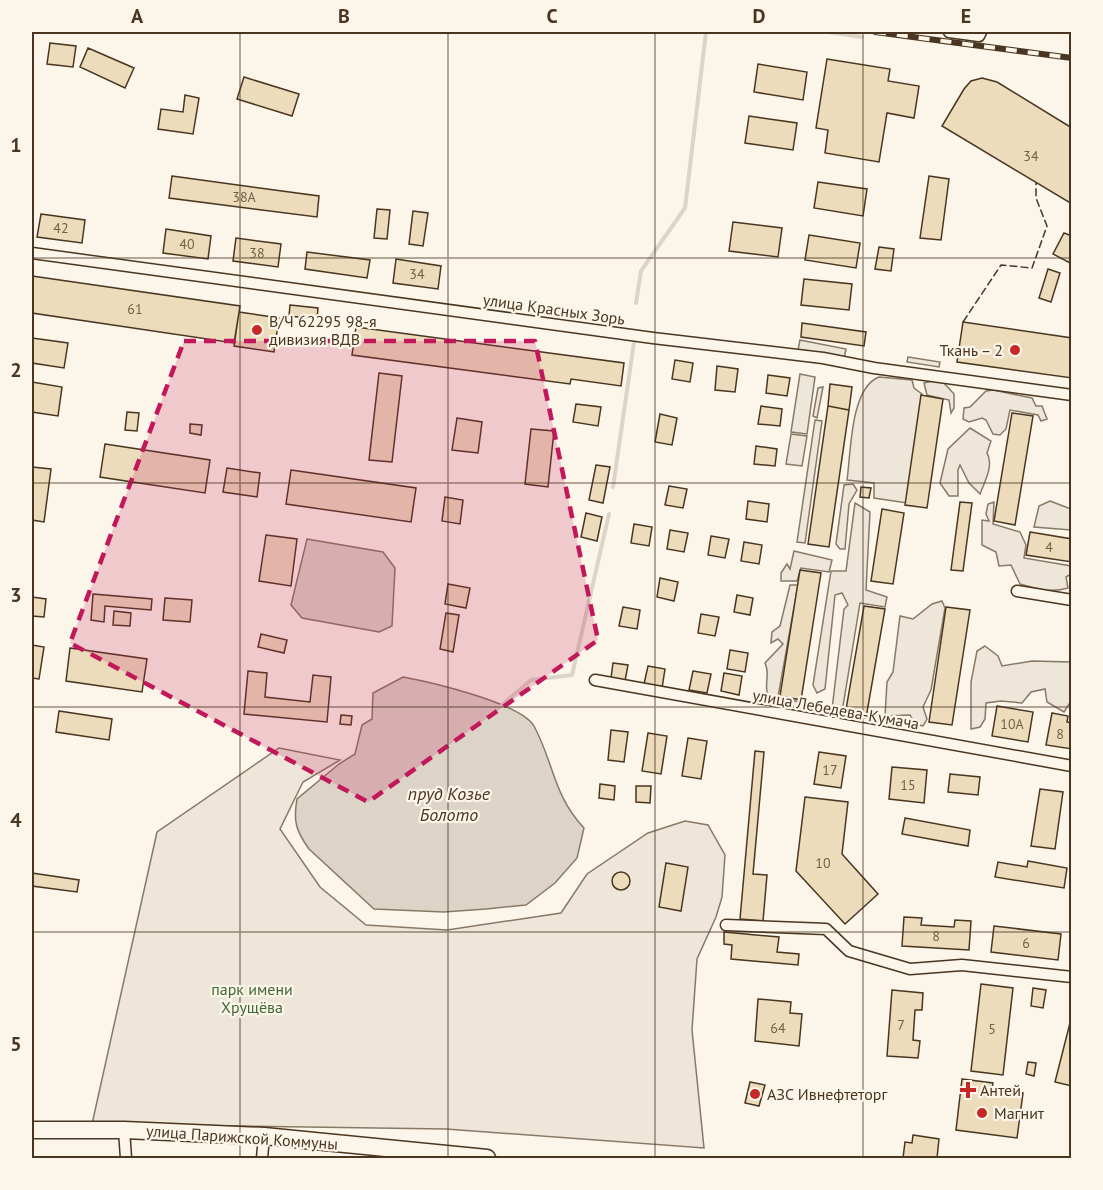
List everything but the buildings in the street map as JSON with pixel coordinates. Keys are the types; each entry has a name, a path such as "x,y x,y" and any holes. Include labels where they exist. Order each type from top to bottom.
{"main road":[{"name":"улица Парижской Коммуны","path":"32,1130 124,1130 264,1136 400,1154 487,1158"}],"street":[{"path":"950,32 979,36 981,32"},
{"name":"улица Красных Зорь","path":"32,253 653,338 823,358 874,368 1071,395"},
{"path":"1017,591 1071,600"},
{"name":"улица Лебедева-Кумача","path":"596,680 1071,766"},
{"path":"726,925 826,929 849,951 910,969 962,965 1071,977"},
{"path":"124,1130 126,1158"},
{"path":"262,1158 264,1136"}],"highlighted area":[{"path":"184,341 535,341 598,640 368,802 70,643"}],"green space":[{"path":"879,377 912,380 914,388 922,394 907,503 874,498 874,483 847,480 857,407 869,383"},
{"path":"943,382 954,394 954,408 951,413 949,400 927,395 924,383"},
{"path":"823,387 817,418 813,416 818,388"},
{"path":"993,390 1032,398 1036,406 1042,406 1047,419 1041,421 1038,415 1010,410 1006,429 1000,435 993,434 986,420 982,418 969,422 963,419 964,408 970,407 986,391"},
{"path":"815,420 822,421 805,543 797,542"},
{"path":"970,428 991,441 987,453 990,463 988,473 980,494 969,483 960,465 958,496 949,496 940,483 948,449"},
{"path":"791,434 807,436 802,466 786,464"},
{"path":"853,484 857,490 849,504 845,549 840,549 836,544 844,485"},
{"path":"1050,501 1071,509 1071,530 1034,527 1039,506"},
{"path":"994,502 993,524 1020,532 1026,545 1024,558 1071,566 1071,574 1066,577 1068,588 1038,589 1020,584 1011,565 999,566 996,552 982,545 982,520 989,521 986,514 988,504"},
{"path":"855,503 870,512 866,590 887,597 885,607 860,603 842,712 832,709 844,609 848,605 842,593 835,595 825,689 817,693 813,685 831,571 846,571"},
{"path":"794,551 832,560 829,572 801,568 797,581 781,581 781,573 787,564 790,569"},
{"path":"790,585 798,585 778,697 804,703 802,716 776,705 767,692 765,663 783,644 778,639 771,643 772,632 780,626"},
{"path":"942,601 945,608 931,690 923,707 927,719 923,726 915,724 910,715 885,716 887,682 893,672 900,616 913,619 932,604"},
{"path":"985,646 998,656 1002,666 1032,661 1071,662 1071,701 1064,712 1047,702 1045,689 1031,692 1022,703 1001,701 986,703 985,719 980,727 971,729 971,682 977,651"},
{"name":"парк имени Хрущёва","path":"279,748 340,760 303,782 280,829 320,887 366,925 447,930 561,913 587,874 648,833 685,821 708,825 725,855 722,897 716,917 697,959 692,1030 704,1148 446,1129 92,1124 157,832"}],"shaded area":[{"path":"800,340 846,349 844,359 798,350"},
{"path":"908,357 940,362 939,367 907,362"},
{"path":"800,374 815,377 807,434 791,432"}],"water":[{"path":"307,539 383,552 395,568 392,626 379,632 302,618 291,605"},
{"name":"пруд Козье Болото","path":"403,677 494,702 526,717 534,726 560,791 574,816 584,828 577,858 555,883 526,905 444,912 374,909 309,849 301,837 295,814 297,799 339,764 355,754 362,725 372,719 373,693"}],"waterway":[{"path":"636,303 641,271 685,208 706,32"},
{"path":"828,32 862,37"},
{"path":"613,487 634,342"},
{"path":"502,705 531,680 572,675 609,514"}],"railway":[{"path":"875,32 1072,58"}],"fence":[{"path":"963,322 1001,265 1032,268 1047,226 1036,198 1036,183"}],"place":[{"name":"В/Ч 62295 98-я дивизия ВДВ","path":"257,330"},
{"name":"Ткань – 2","path":"1015,350"},
{"name":"Антей","path":"968,1090"},
{"name":"АЗС Ивнефтеторг","path":"755,1094"},
{"name":"Магнит","path":"982,1113"}]}
